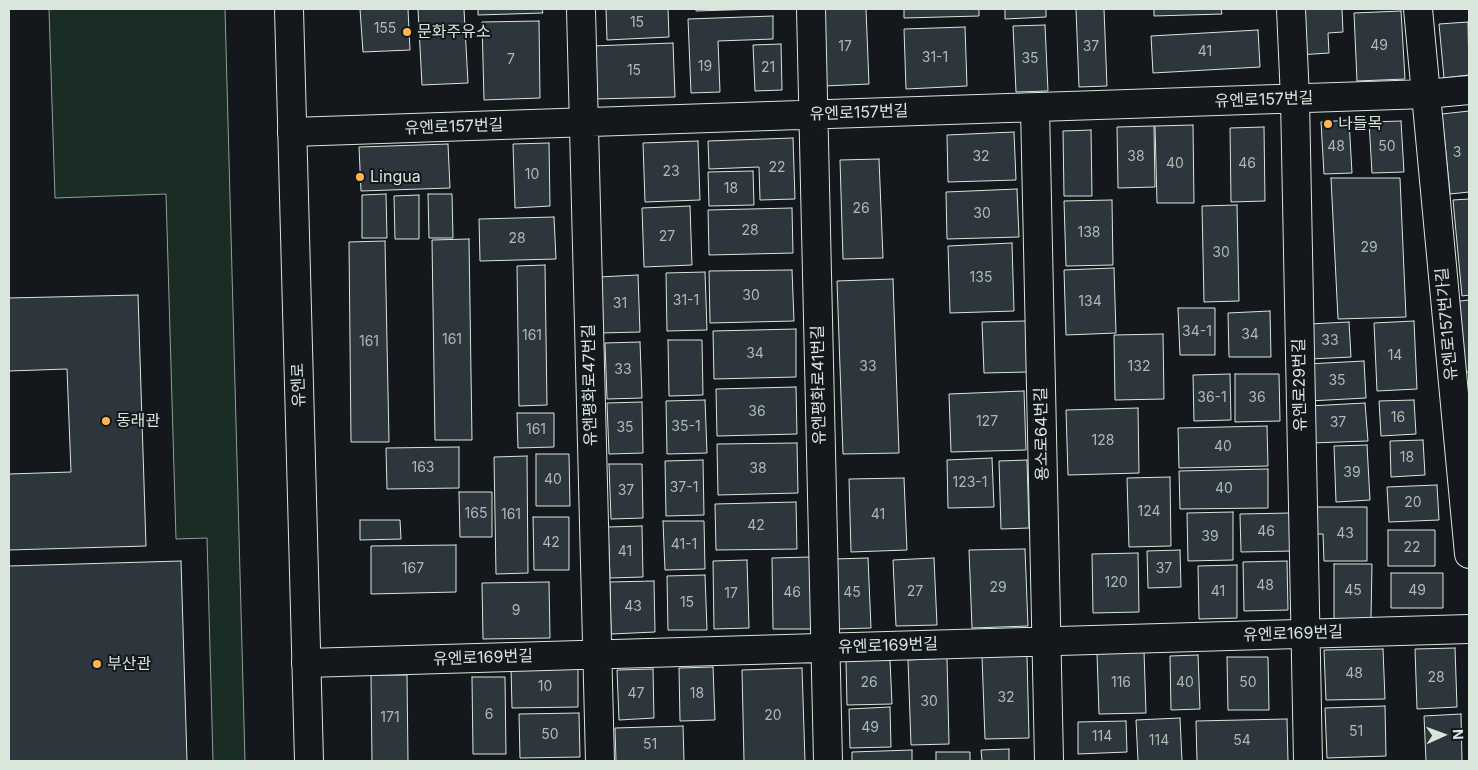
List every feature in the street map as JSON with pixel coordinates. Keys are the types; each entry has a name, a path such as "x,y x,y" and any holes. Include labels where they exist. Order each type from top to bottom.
{"street":[{"name":"유엔로","path":"289,9 309,761"},
{"name":"유엔평화로47번길","path":"581,9 600,761"},
{"name":"유엔평화로41번길","path":"811,9 828,761"},
{"name":"유엔로29번길","path":"1291,9 1295,99 1308,761"},
{"path":"1418,9 1426,94"},
{"name":"유엔로157번길","path":"292,132 1295,99 1426,94 1469,90"},
{"name":"유엔로157번가길","path":"1426,94 1469,554"},
{"name":"용소로64번길","path":"1035,108 1050,761"},
{"name":"유엔로169번길","path":"306,663 1469,629"}],"green space":[{"path":"49,9 225,9 245,761 213,761 207,538 176,539 166,194 55,198"}],"building":[{"path":"360,9 408,9 410,50 363,52"},
{"path":"418,9 464,9 468,83 422,85"},
{"path":"478,9 542,9 543,13 478,15"},
{"path":"606,9 668,9 669,37 607,40"},
{"path":"696,9 758,9 696,11"},
{"path":"821,9 866,9 869,84 824,86"},
{"path":"904,9 979,9 979,16 904,18"},
{"path":"1005,9 1046,9 1046,17 1005,19"},
{"path":"1076,9 1104,9 1107,86 1079,87"},
{"path":"1154,9 1221,9 1222,14 1154,16"},
{"path":"1296,9 1342,9 1343,32 1328,33 1329,53 1298,55"},
{"path":"1401,11 1405,79 1357,81 1354,13"},
{"path":"773,16 773,39 718,41 720,92 691,93 688,19"},
{"path":"539,21 540,98 484,100 482,22"},
{"path":"1468,22 1469,75 1444,78 1439,24"},
{"path":"1045,25 1048,91 1016,92 1013,26"},
{"path":"965,27 967,86 906,89 904,29"},
{"path":"1258,30 1260,67 1153,73 1151,36"},
{"path":"673,43 675,97 594,99 592,46"},
{"path":"781,44 782,90 755,91 753,45"},
{"path":"1469,111 1469,192 1450,194 1442,114"},
{"path":"1349,120 1352,173 1324,174 1321,122"},
{"path":"1401,121 1404,172 1372,173 1369,122"},
{"path":"1193,125 1194,203 1157,203 1155,126"},
{"path":"1154,126 1155,187 1118,188 1117,127"},
{"path":"1264,127 1265,201 1231,202 1230,128"},
{"path":"1091,130 1092,196 1064,196 1063,131"},
{"path":"1014,132 1016,180 948,182 947,135"},
{"path":"793,138 795,199 760,200 759,167 709,169 708,141"},
{"path":"698,141 700,200 645,202 643,143"},
{"path":"549,143 550,206 515,208 513,144"},
{"path":"448,144 450,188 361,191 359,147"},
{"path":"879,159 883,258 843,259 840,160"},
{"path":"753,171 754,205 709,206 708,172"},
{"path":"1331,178 1400,178 1406,317 1338,319"},
{"path":"1017,189 1019,237 947,239 946,192"},
{"path":"386,194 387,238 362,238 362,195"},
{"path":"428,194 452,194 453,238 429,238"},
{"path":"419,195 419,239 395,239 394,196"},
{"path":"1469,199 1469,295 1462,296 1453,200"},
{"path":"1112,200 1113,265 1066,266 1064,201"},
{"path":"1237,205 1239,301 1204,302 1202,206"},
{"path":"690,206 692,265 644,267 642,208"},
{"path":"792,208 793,253 709,255 708,210"},
{"path":"554,217 556,259 480,261 479,219"},
{"path":"469,239 472,440 435,440 432,240"},
{"path":"385,241 389,442 351,442 349,242"},
{"path":"1012,243 1014,311 950,313 948,246"},
{"path":"545,265 547,405 519,406 517,266"},
{"path":"1114,268 1116,333 1066,335 1064,270"},
{"path":"792,270 794,321 710,323 709,271"},
{"path":"705,272 707,330 667,331 666,273"},
{"path":"638,275 640,332 601,333 599,277"},
{"path":"893,279 899,453 843,454 837,281"},
{"name":"동래관","path":"138,295 146,546 9,550 9,474 71,472 67,369 9,371 9,298"},
{"path":"1469,300 1469,372 1461,373 1453,302"},
{"path":"1178,308 1215,308 1215,355 1180,355"},
{"path":"1270,311 1271,357 1229,357 1228,313"},
{"path":"1026,321 1027,372 984,373 982,322"},
{"path":"1414,321 1417,389 1377,391 1374,323"},
{"path":"1349,322 1351,357 1310,359 1309,324"},
{"path":"796,329 796,377 714,379 713,331"},
{"path":"1163,334 1164,399 1115,400 1114,335"},
{"path":"668,340 702,340 703,395 669,396"},
{"path":"640,342 642,398 607,399 605,343"},
{"path":"1364,361 1366,398 1309,401 1307,364"},
{"path":"1230,374 1231,420 1194,421 1193,375"},
{"path":"1235,374 1279,374 1280,421 1235,422"},
{"path":"796,387 797,434 717,436 716,389"},
{"path":"1024,391 1026,450 951,452 949,394"},
{"path":"705,400 707,453 667,454 666,401"},
{"path":"1414,400 1416,434 1381,436 1379,401"},
{"path":"642,402 643,453 609,454 607,403"},
{"path":"1365,403 1368,441 1311,443 1309,406"},
{"path":"1138,408 1139,473 1068,475 1066,410"},
{"path":"517,413 554,413 554,447 518,448"},
{"path":"1267,426 1268,466 1179,468 1178,428"},
{"path":"1423,440 1425,475 1391,477 1390,441"},
{"path":"797,443 798,493 718,495 717,444"},
{"path":"1367,445 1370,500 1336,502 1334,446"},
{"path":"459,447 459,488 387,489 386,448"},
{"path":"536,454 569,454 570,506 536,506"},
{"path":"527,456 528,573 496,574 494,457"},
{"path":"992,458 994,507 948,508 947,460"},
{"path":"703,460 704,515 666,516 665,461"},
{"path":"1027,460 1029,528 1001,529 999,461"},
{"path":"609,464 642,464 643,518 611,519"},
{"path":"1268,469 1268,508 1180,509 1179,471"},
{"path":"1170,477 1171,546 1129,547 1127,478"},
{"path":"904,478 907,550 851,552 849,479"},
{"path":"1437,485 1439,520 1389,522 1387,487"},
{"path":"459,492 492,492 492,537 460,537"},
{"path":"796,502 797,549 716,550 715,504"},
{"path":"1317,507 1367,507 1367,561 1324,561 1323,534 1317,534"},
{"path":"1233,512 1233,560 1188,561 1187,513"},
{"path":"1291,513 1292,551 1241,552 1240,514"},
{"path":"533,517 569,517 569,570 534,570"},
{"path":"360,520 400,520 401,539 360,540"},
{"path":"663,521 704,521 705,569 665,570"},
{"path":"642,526 643,577 610,578 608,527"},
{"path":"1388,530 1435,530 1435,566 1388,566"},
{"path":"456,545 456,592 371,594 371,546"},
{"path":"1025,549 1028,626 972,628 969,550"},
{"path":"1180,550 1181,587 1148,588 1147,551"},
{"path":"1138,553 1139,612 1093,613 1092,554"},
{"path":"811,557 813,629 773,629 772,558"},
{"path":"868,558 871,628 836,629 834,559"},
{"path":"934,558 937,625 896,626 893,560"},
{"path":"747,560 749,628 714,629 713,561"},
{"name":"부산관","path":"181,561 187,761 9,761 9,566"},
{"path":"1287,561 1288,610 1244,611 1243,562"},
{"path":"1334,564 1372,564 1371,618 1334,619"},
{"path":"1237,565 1237,618 1199,619 1198,566"},
{"path":"1391,573 1443,573 1443,608 1391,608"},
{"path":"705,575 707,630 668,630 667,576"},
{"path":"654,581 655,632 611,634 610,582"},
{"path":"549,582 550,638 483,639 482,583"},
{"path":"1455,648 1457,707 1417,709 1415,649"},
{"path":"1383,649 1385,699 1326,700 1324,650"},
{"path":"1144,651 1146,713 1099,714 1097,653"},
{"path":"1198,655 1200,709 1171,710 1170,656"},
{"path":"1027,656 1029,738 985,739 982,657"},
{"path":"1227,657 1268,657 1269,710 1228,710"},
{"path":"947,658 949,744 911,745 908,660"},
{"path":"890,660 892,704 847,705 846,661"},
{"path":"578,666 578,707 512,708 511,667"},
{"path":"713,667 715,720 680,721 679,668"},
{"path":"802,668 805,761 744,761 742,670"},
{"path":"653,669 654,718 619,720 617,670"},
{"path":"371,675 407,675 408,761 372,761"},
{"path":"472,677 505,677 506,754 473,754"},
{"path":"1385,706 1386,756 1327,758 1325,708"},
{"path":"890,707 891,747 850,748 849,709"},
{"path":"579,713 580,757 520,758 519,714"},
{"path":"1461,714 1462,761 1426,761 1424,716"},
{"path":"1180,718 1182,761 1138,761 1136,720"},
{"path":"1287,719 1288,761 1197,761 1196,721"},
{"path":"1126,721 1127,752 1078,754 1078,722"},
{"path":"683,726 684,761 616,761 615,728"},
{"path":"1009,749 1009,761 982,761 981,750"},
{"path":"912,750 912,761 852,761 852,752"},
{"path":"936,752 970,752 970,761 936,761"}],"place":[{"name":"문화주유소","path":"407,32"},
{"name":"나들목","path":"1328,124"},
{"name":"Lingua","path":"360,177"},
{"name":"동래관","path":"106,421"},
{"name":"부산관","path":"97,664"}]}
